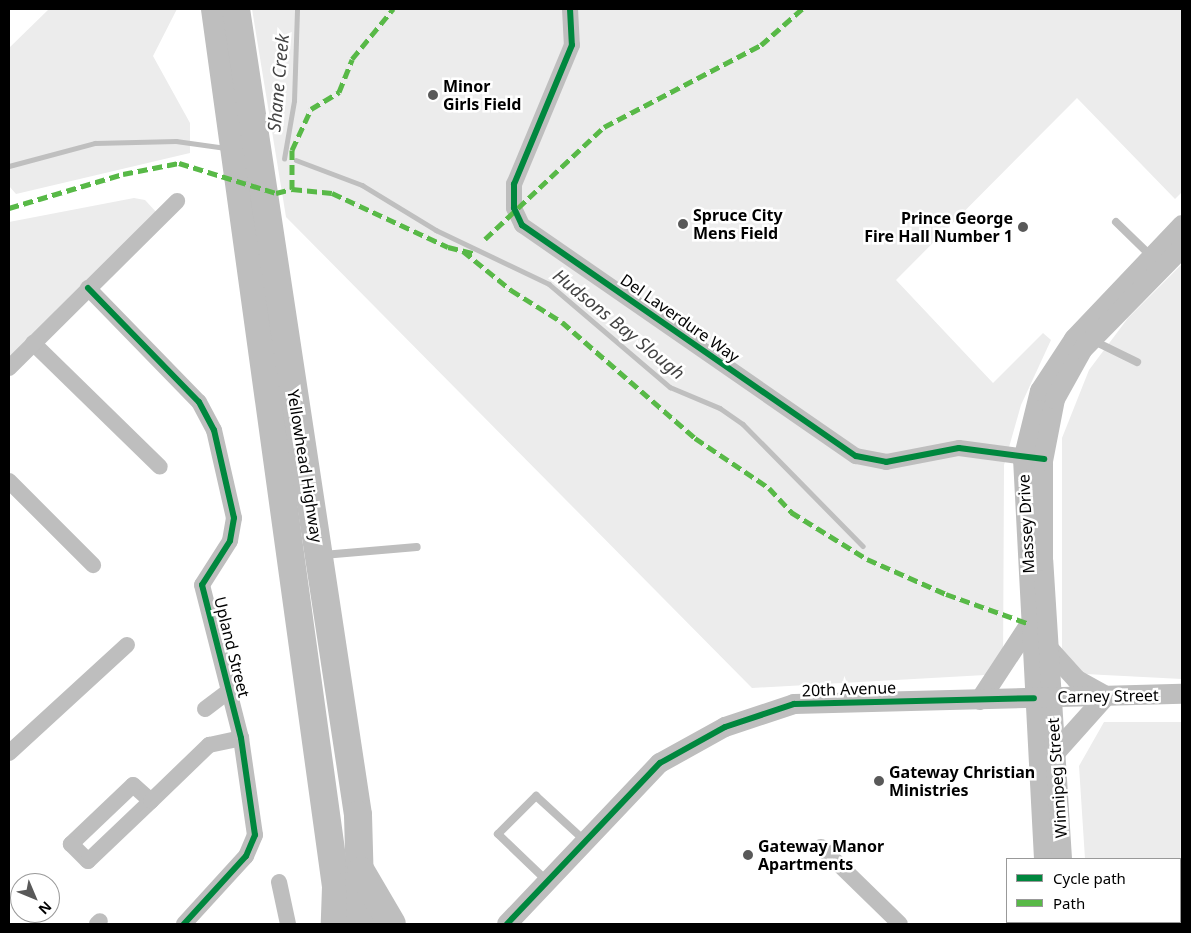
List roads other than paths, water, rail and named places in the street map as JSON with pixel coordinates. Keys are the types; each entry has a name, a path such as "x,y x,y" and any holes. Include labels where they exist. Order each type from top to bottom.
{"highway":[{"name":"Yellowhead Highway","path":"215,9 336,887 335,924"},
{"name":"Yellowhead Highway","path":"236,9 358,815 361,924"},
{"path":"360,870 392,924"}],"street":[{"name":"Del Laverdure Way","path":"570,9 572,44 514,184 514,208 522,225 856,456 886,462 959,448 1044,459"},
{"path":"9,368 177,201"},
{"name":"Massey Drive","path":"1043,697 1030,624 1024,457 1040,391 1086,337 1157,262 1182,225"},
{"name":"Massey Drive","path":"1157,262 1182,248"},
{"name":"Upland Street","path":"88,288 151,349 199,402 214,430 234,518 230,541 202,585 241,738 255,834 246,856 184,924"},
{"name":"Massey Drive","path":"1043,697 1048,648 1043,562 1044,459 1055,398 1086,337"},
{"path":"33,343 160,467"},
{"path":"9,481 92,565"},
{"path":"980,700 1030,624"},
{"path":"9,753 127,645"},
{"path":"1048,648 1077,680 1106,696 1055,753"},
{"name":"Upland Street","path":"206,709 229,691"},
{"name":"Carney Street","path":"1043,697 1182,694"},
{"name":"20th Avenue","path":"506,924 660,763 725,727 794,704 1043,697"},
{"name":"Winnipeg Street","path":"1043,697 1055,753 1062,858"},
{"name":"Winnipeg Street","path":"1043,697 1044,858"},
{"path":"151,801 134,784 71,844 88,861 151,801 209,744 241,738"},
{"path":"821,847 900,924"},
{"path":"279,882 288,924"}],"lane":[{"path":"1116,222 1157,262"},
{"path":"1086,337 1137,362"},
{"path":"318,556 417,548"},
{"path":"547,881 498,834 536,796 585,842"}],"waterway":[{"name":"Shane Creek","path":"284,159 294,101 297,9"},
{"name":"Hudsons Bay Slough","path":"9,166 95,143 176,141 226,148"},
{"name":"Hudsons Bay Slough","path":"296,160 362,185 436,230 549,284 670,387 720,408 743,424 863,546"}],"place":[{"name":"Minor Girls Field","path":"433,95"},
{"name":"Spruce City Mens Field","path":"683,224"},
{"name":"Prince George Fire Hall Number 1","path":"1023,227"},
{"name":"Gateway Christian Ministries","path":"879,781"},
{"name":"Gateway Manor Apartments","path":"748,855"}]}
